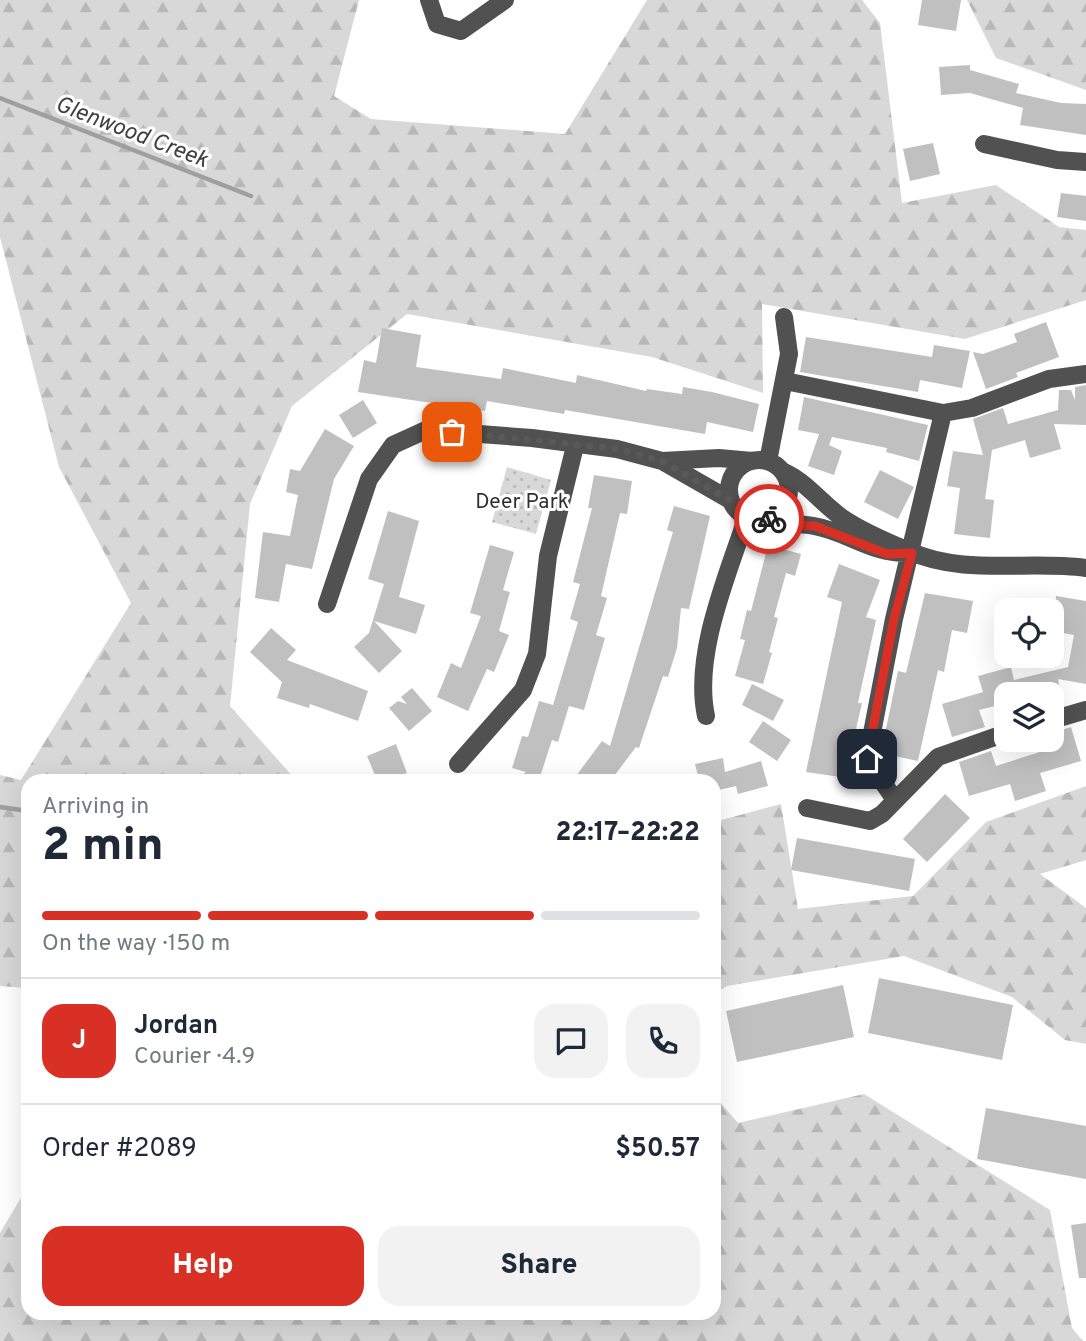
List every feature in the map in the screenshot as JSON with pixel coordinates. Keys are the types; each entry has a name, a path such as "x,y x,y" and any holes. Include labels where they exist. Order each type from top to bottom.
{"street":[{"path":"429,0 438,24 461,31 505,0"},
{"path":"984,144 1057,160 1086,162"},
{"path":"767,464 789,354 784,317"},
{"path":"785,381 943,413 972,408 1049,379 1086,374"},
{"path":"895,800 867,759 894,619 912,553 943,413"},
{"path":"327,604 369,480 393,445 426,430 532,438 575,446 617,449 662,461 730,500 746,519 757,521 771,518 783,509 789,496 788,482 767,464"},
{"path":"458,765 523,690 537,654 548,556 575,446"},
{"path":"662,461 719,458 767,464 799,479 841,517 912,553 950,562 989,566 1086,568"},
{"path":"730,500 729,487 733,474 767,464"},
{"path":"771,518 788,525 815,526 887,554 912,553"},
{"path":"706,716 701,691 717,606 746,519"},
{"path":"1064,716 1086,710"},
{"path":"807,808 870,821 882,814 938,757 994,737"}],"green space":[{"path":"0,0 359,0 334,96 371,119 565,134 647,0 862,0 880,23 902,203 996,185 1059,227 1086,230 1086,300 965,339 762,304 763,393 652,357 407,314 292,406 250,504 230,706 291,774 25,774 131,603 59,467 0,237"},
{"path":"967,0 1086,0 1086,90 996,58"},
{"name":"Deer Park","path":"507,467 551,480 536,534 492,522"},
{"path":"0,775 21,780 21,988 0,986"},
{"path":"1086,786 1086,860 1040,874 1086,908 1086,1044 1065,1040 1012,997 904,956 727,986 721,990 721,820 781,804 798,909 913,896 986,822"},
{"path":"864,1094 1050,1210 1072,1328 1083,1341 0,1341 0,1233 21,1198 21,1320 721,1320 721,1103 738,1123"}],"building":[{"path":"922,0 961,0 956,31 918,25"},
{"path":"970,65 970,70 1019,84 1016,93 1061,103 1086,104 1086,135 1020,125 1023,108 970,93 941,95 939,67"},
{"path":"933,143 940,174 910,181 903,149"},
{"path":"1061,193 1086,196 1086,221 1057,217"},
{"path":"1046,322 1059,357 1016,373 1018,377 986,389 973,352 983,354 1017,342 1014,334"},
{"path":"382,328 421,335 416,367 501,379 503,368 576,383 577,375 646,391 682,394 683,387 759,404 753,432 707,422 705,434 565,410 564,414 487,401 485,411 358,392 364,360 376,363"},
{"path":"806,337 932,357 934,345 970,351 962,388 920,380 918,392 800,372"},
{"path":"1086,385 1086,425 1054,424 1061,449 1030,458 1025,440 992,450 985,499 994,500 990,538 954,534 960,488 947,486 953,451 983,455 973,419 1003,408 1008,424 1058,410 1059,390 1071,390 1075,400 1075,387"},
{"path":"804,397 928,425 919,461 886,452 887,448 832,437 829,445 842,451 834,475 808,466 819,434 798,430"},
{"path":"363,400 377,423 353,438 339,415"},
{"path":"325,429 354,446 334,479 312,569 286,564 279,602 255,598 263,532 290,536 298,495 286,492 290,469 300,471"},
{"path":"880,470 914,487 898,519 864,502"},
{"path":"594,475 632,481 627,514 620,513 601,596 607,598 596,635 605,638 584,710 569,706 558,742 552,740 541,774 524,774 526,772 512,768 522,736 528,737 539,701 553,705 578,622 570,619 580,584 573,582 592,508 588,508"},
{"path":"674,506 710,516 689,609 681,608 677,648 668,677 663,676 639,748 636,747 616,774 577,774 602,741 610,746 673,532 667,530"},
{"path":"388,511 419,521 399,597 425,605 416,634 374,621 402,651 379,673 354,647 369,633 384,584 368,579"},
{"path":"490,545 514,552 503,590 510,592 499,631 509,635 494,672 487,669 468,711 437,697 451,663 461,668 481,616 470,613"},
{"path":"768,545 801,554 795,576 786,573 774,617 778,618 763,684 735,676 745,640 740,639 747,610 751,611"},
{"path":"839,564 880,580 866,617 876,620 858,703 862,703 853,742 859,743 854,779 806,772 842,602 827,597"},
{"path":"925,593 973,601 967,633 952,630 944,672 938,670 918,761 881,753 898,671 906,673"},
{"path":"1056,596 1086,601 1086,684 1058,679 1059,682 994,682 994,706 979,710 985,727 952,737 942,704 983,692 978,676 1011,668 1014,680 1068,667 1074,635 1064,633 1064,598"},
{"path":"271,628 296,650 287,660 368,691 358,721 310,704 309,708 277,698 282,682 250,652"},
{"path":"752,684 784,700 773,721 742,705"},
{"path":"412,688 432,711 409,731 389,708 398,701 407,704 401,697"},
{"path":"763,721 791,740 777,761 749,742"},
{"path":"1071,727 1081,761 1040,773 1046,791 1015,801 1010,784 969,796 959,762 991,751 996,766 1040,752 1064,752 1064,729"},
{"path":"396,744 407,773 374,774 367,756"},
{"path":"723,758 725,772 761,761 768,786 738,794 736,786 721,789 721,774 698,774 695,764"},
{"path":"945,794 970,818 927,862 903,839"},
{"path":"797,838 915,859 909,891 791,870"},
{"path":"879,978 1013,1005 1002,1060 868,1033"},
{"path":"843,985 854,1037 737,1062 726,1011"},
{"path":"986,1108 1086,1126 1086,1179 977,1159"},
{"path":"1086,1223 1086,1278 1079,1278 1071,1225"}],"waterway":[{"name":"Glenwood Creek","path":"0,98 251,196"},
{"path":"0,807 21,810"}],"way so far":[{"path":"452,432 532,438 575,446 617,449 662,461 717,495 730,500 733,507 746,519 769,519"}],"route":[{"path":"769,519 788,525 815,526 887,554 912,553 894,619 867,759"}]}
